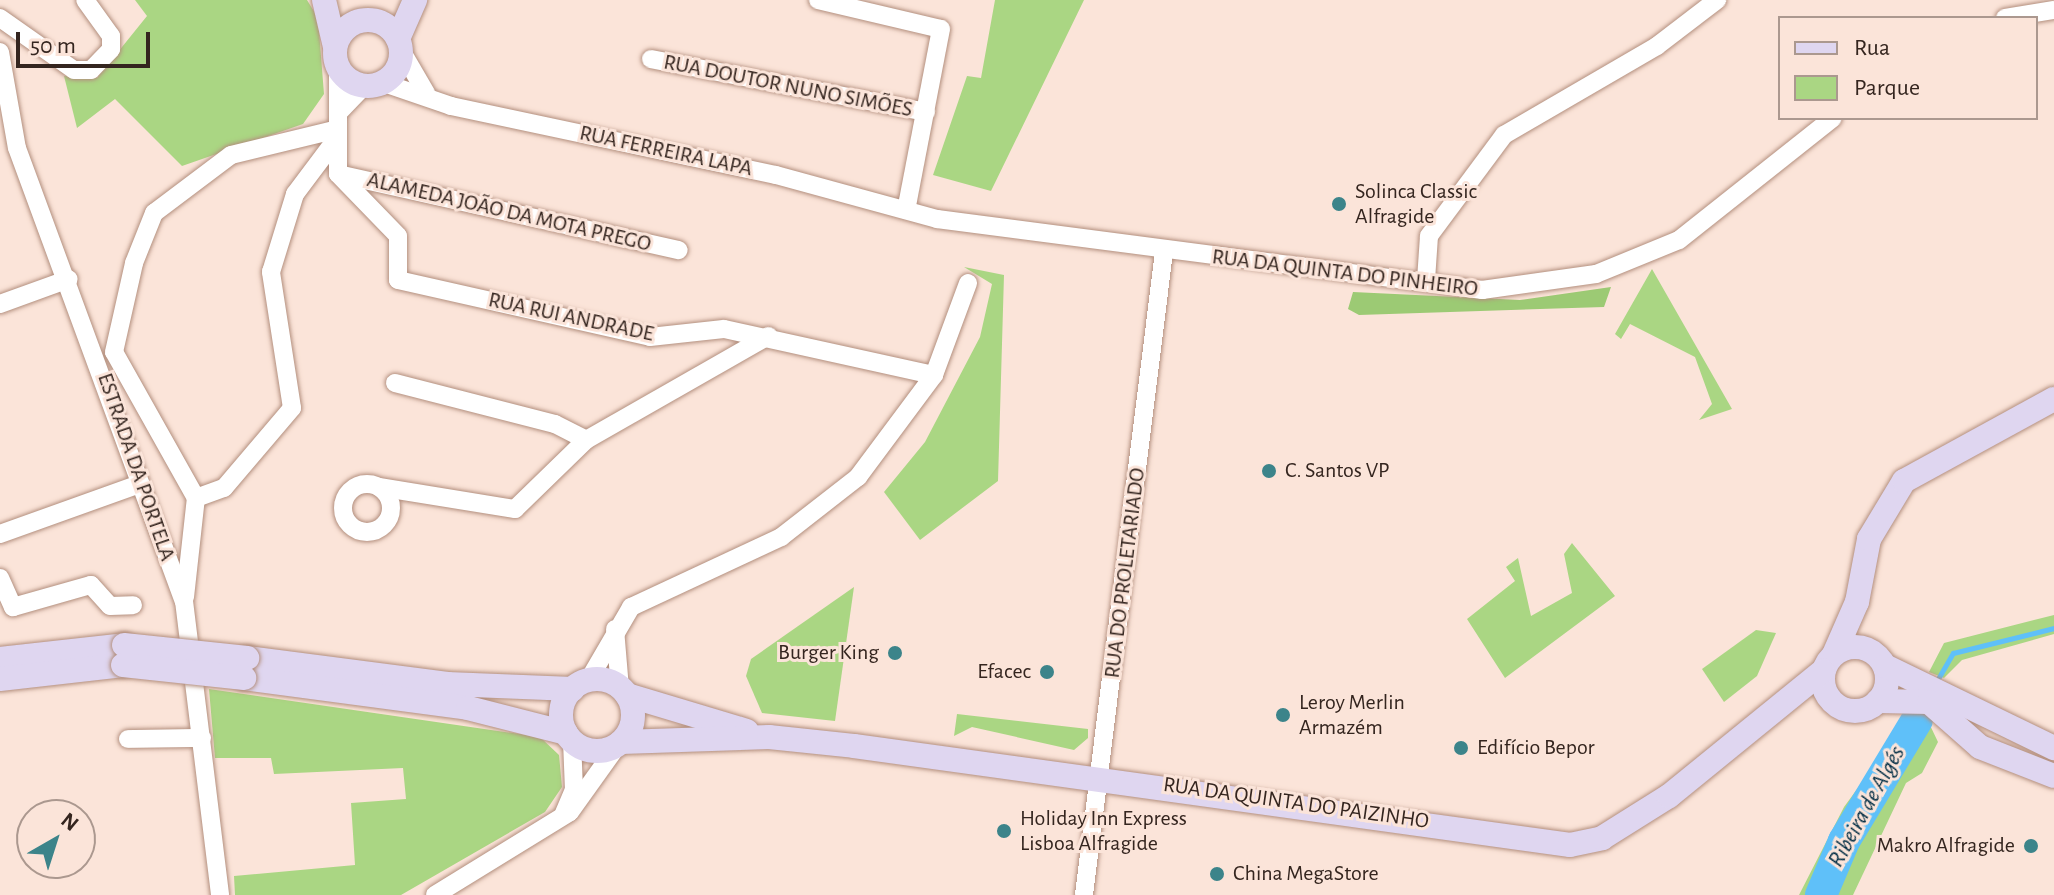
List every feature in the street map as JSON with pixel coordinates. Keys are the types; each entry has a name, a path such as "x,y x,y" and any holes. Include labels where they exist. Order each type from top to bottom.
{"street":[{"path":"0,18 74,70 91,70 111,49 111,36 85,0"},
{"path":"337,58 365,22 401,0"},
{"path":"340,111 374,84 400,45 415,0"},
{"path":"818,0 941,29 906,210"},
{"path":"1426,280 1429,236 1504,135 1657,46 1717,0"},
{"path":"326,3 365,22 400,45 426,93"},
{"path":"326,3 337,58 340,111 334,136 338,174"},
{"path":"2017,16 2054,10"},
{"name":"ESTRADA DA PORTELA","path":"0,52 17,148 85,321 140,484 184,601 220,895"},
{"path":"337,58 374,84"},
{"name":"RUA DOUTOR NUNO SIMÕES","path":"651,59 926,112"},
{"name":"RUA FERREIRA LAPA","path":"374,84 426,93 451,106 906,210"},
{"name":"RUA DA QUINTA DO PINHEIRO","path":"906,210 1164,252 1426,280 1482,290 1541,286 1642,258 1708,224 1831,120"},
{"path":"184,601 196,498 118,363 117,318 144,232 170,198 245,149 334,136"},
{"path":"196,498 224,488 292,408 271,272 295,194 334,136"},
{"path":"0,159 17,148"},
{"name":"ALAMEDA JOÃO DA MOTA PREGO","path":"338,174 679,250"},
{"name":"RUA RUI ANDRADE","path":"338,174 398,236 398,280 650,337 724,329 768,336 934,375"},
{"name":"RUA DO PROLETARIADO","path":"1084,895 1164,252"},
{"path":"0,304 69,279"},
{"path":"557,822 574,790 569,737 562,710 615,629 651,596 727,566 819,511 886,447 934,375 968,283"},
{"path":"85,321 117,318"},
{"path":"379,487 506,511 536,495 586,440 768,336"},
{"path":"395,383 555,424 586,440"},
{"path":"1833,703 1829,662 1857,602 1874,527 1904,481 2054,399"},
{"path":"0,534 140,484"},
{"path":"0,578 6,610 91,585 110,606 133,605"},
{"path":"1857,602 1879,659 1878,701 1929,702 1980,747 2054,776"},
{"path":"435,895 557,822 580,803 632,725 615,629"},
{"path":"0,659 124,655 447,684 580,685 624,691"},
{"path":"0,679 124,655"},
{"path":"1829,662 1879,659 2054,748"},
{"name":"RUA DA QUINTA DO PAIZINHO","path":"619,744 769,737 1101,776 1570,845 1590,843 1637,817 1782,711 1829,662"},
{"path":"246,668 468,708 569,737 594,751 619,744"},
{"name":"RUA DA QUINTA DO PAIZINHO","path":"624,691 769,737"},
{"name":"RUA DA QUINTA DO PAIZINHO","path":"1782,711 1833,703 1856,711 1878,701"},
{"path":"128,739 202,738"}],"green space":[{"path":"135,0 307,0 318,18 324,94 303,124 182,166 115,99 77,128 64,76 97,78 147,16"},
{"path":"995,0 1084,0 991,191 933,175 967,76 981,78"},
{"path":"964,267 1004,275 998,481 920,540 884,492 925,442 980,337 992,284"},
{"path":"1652,269 1732,409 1699,420 1712,404 1695,357 1630,324 1621,339 1615,334"},
{"path":"1611,287 1604,307 1359,315 1348,309 1353,292 1520,300"},
{"path":"1572,543 1615,596 1505,678 1467,619 1515,581 1506,567 1518,558 1531,616 1572,593 1564,554"},
{"path":"854,587 835,721 762,713 746,676 751,659"},
{"path":"2054,615 2054,634 1962,660 1944,678 1929,672 1944,643"},
{"path":"1756,630 1776,633 1757,676 1724,702 1702,669"},
{"path":"209,689 540,737 559,755 562,787 545,812 401,895 235,895 234,876 355,865 351,803 406,799 403,768 274,774 271,758 215,758"},
{"path":"957,714 1088,729 1088,738 1074,750 972,727 954,736"},
{"path":"1911,715 1928,721 1938,742 1922,773 1906,783 1853,895 1799,895 1844,807"}],"waterway":[{"name":"Ribeira de Algés","path":"1939,677 1953,653 2054,628"},
{"name":"Ribeira de Algés","path":"1821,895 1844,841 1917,720"}],"place":[{"name":"Solinca Classic Alfragide","path":"1339,204"},
{"name":"C. Santos VP","path":"1269,471"},
{"name":"Burger King","path":"895,653"},
{"name":"Efacec","path":"1047,672"},
{"name":"Leroy Merlin Armazém","path":"1283,715"},
{"name":"Edifício Bepor","path":"1461,748"},
{"name":"Holiday Inn Express Lisboa Alfragide","path":"1004,831"},
{"name":"Makro Alfragide","path":"2031,846"},
{"name":"China MegaStore","path":"1217,874"}]}
